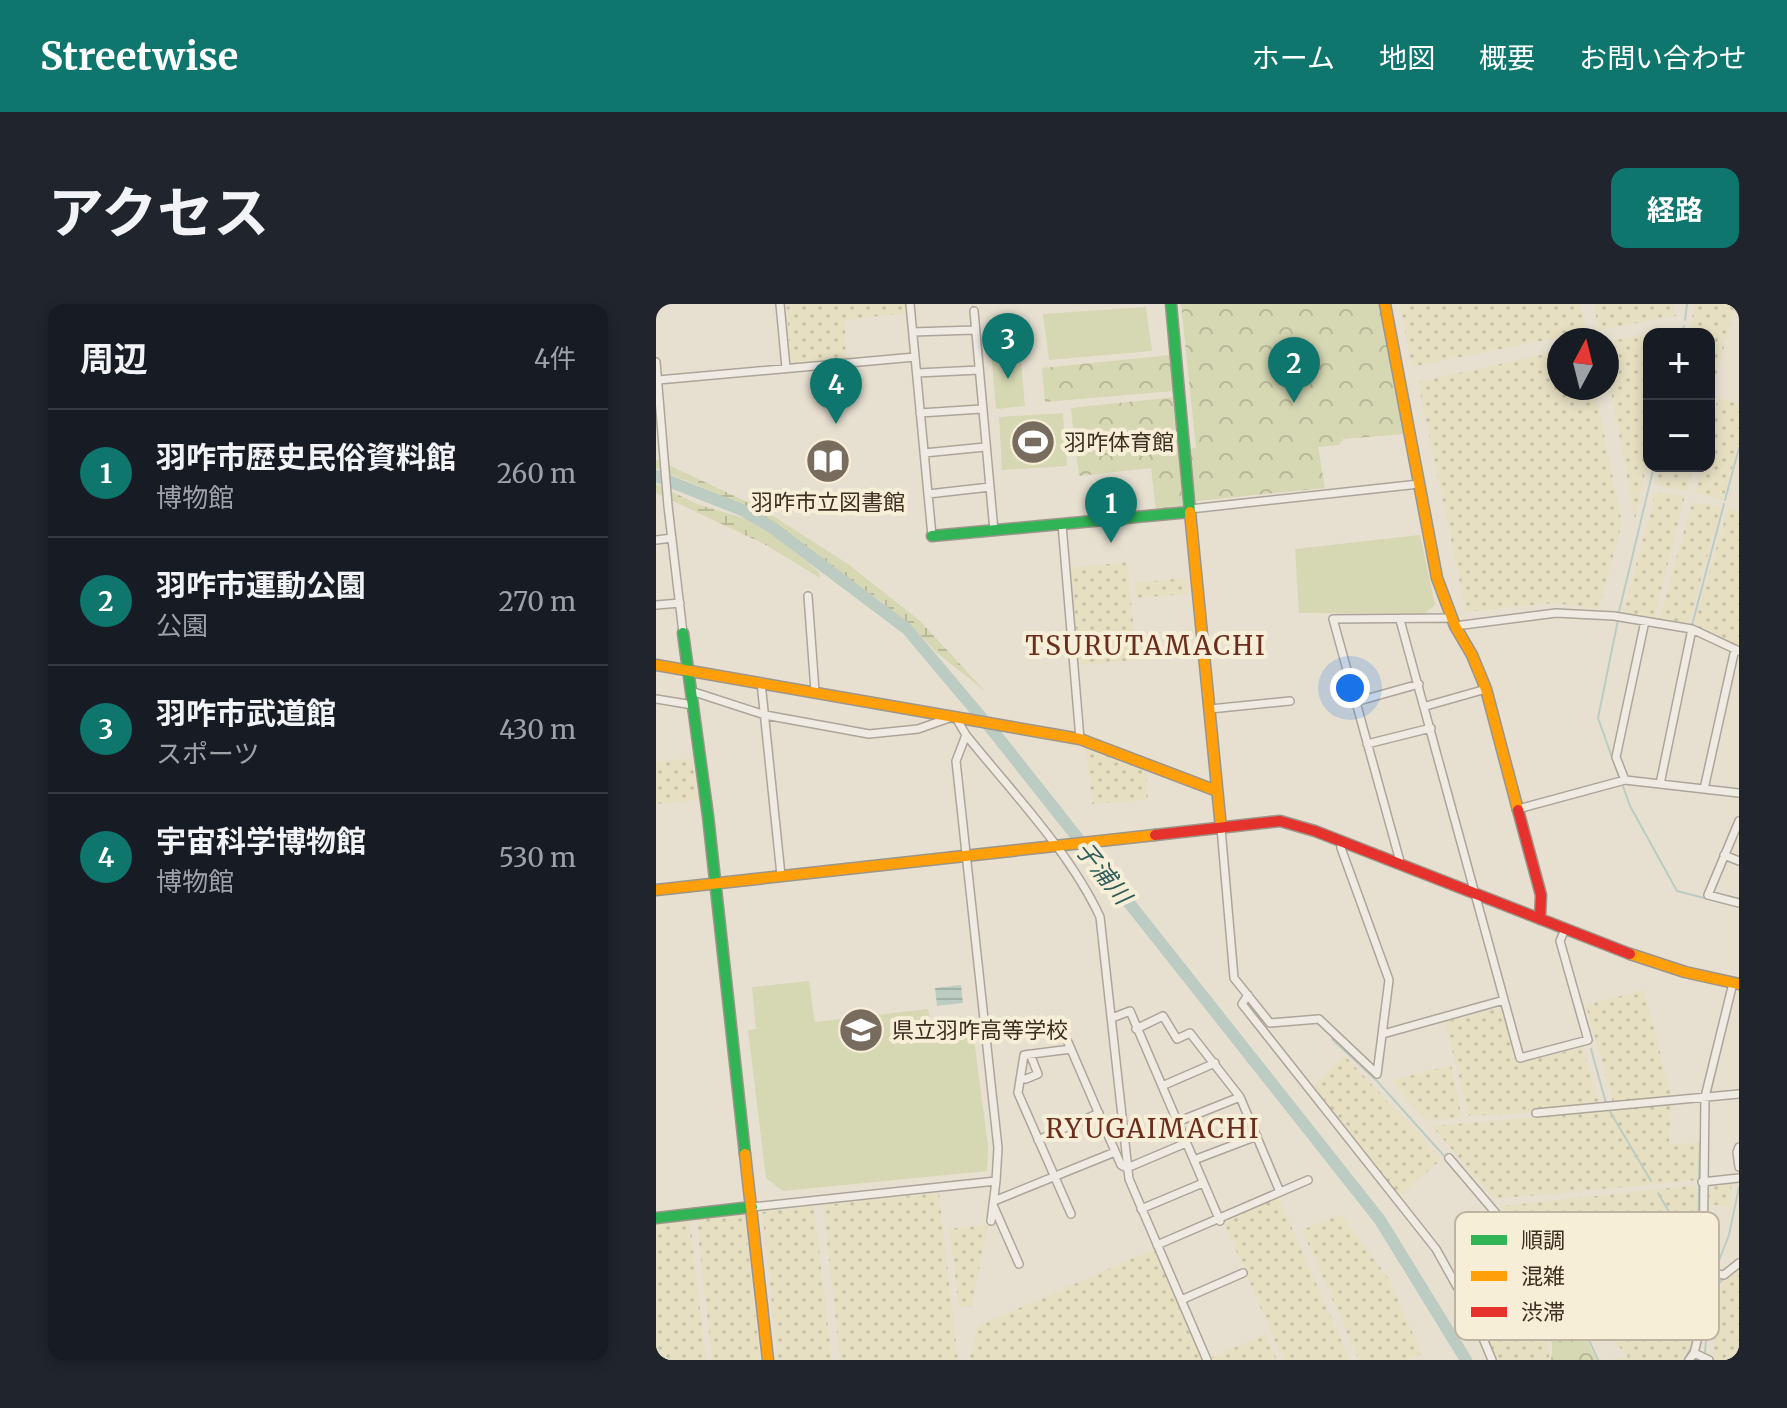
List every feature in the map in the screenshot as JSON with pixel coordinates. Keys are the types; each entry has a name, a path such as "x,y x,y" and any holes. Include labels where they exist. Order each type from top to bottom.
{"street":[{"path":"780,304 786,368"},
{"path":"910,304 932,536 1419,484"},
{"path":"1171,304 1234,978 1270,1023 1319,1019 1377,1074 1389,980 1341,841"},
{"path":"1385,304 1437,578 1453,622 1472,655 1486,689 1541,895 1540,919"},
{"path":"974,311 994,531"},
{"path":"913,332 974,330"},
{"path":"658,380 915,357"},
{"path":"656,362 668,506 716,883 768,1360"},
{"path":"917,373 979,370"},
{"path":"920,413 981,409"},
{"path":"924,453 985,447"},
{"path":"928,494 990,487"},
{"path":"1062,524 1080,739"},
{"path":"656,540 672,538"},
{"path":"808,596 815,691"},
{"path":"656,605 680,603"},
{"path":"1401,865 1333,619 1453,622 1556,613 1614,616 1692,629 1737,650 1704,789"},
{"path":"1400,620 1520,1058 1588,1040 1560,941 1565,929"},
{"path":"1625,780 1616,757 1645,621"},
{"path":"1660,784 1692,629"},
{"path":"656,665 1080,739 1217,791"},
{"path":"761,682 781,875"},
{"path":"1355,702 1419,684"},
{"path":"1426,706 1486,689"},
{"path":"691,691 765,715 885,734 918,729 955,716"},
{"path":"656,699 693,705"},
{"path":"1210,709 1290,701"},
{"path":"955,716 966,735 1058,845 1100,917 1127,1168 1141,1209 1207,1360"},
{"path":"1367,744 1431,728"},
{"path":"966,735 956,761 998,1148 991,1221"},
{"path":"1518,809 1625,780 1739,793"},
{"path":"656,890 1280,821 1341,841 1565,929 1685,972 1736,984 1705,1097 1702,1212"},
{"path":"1739,821 1708,895 1739,903"},
{"path":"1724,855 1739,861"},
{"path":"1248,995 1242,1004 1436,1249 1455,1283"},
{"path":"1383,1034 1504,1000"},
{"path":"1112,1018 1130,1011 1219,1220"},
{"path":"1136,1029 1163,1016 1177,1039 1190,1033 1240,1097 1280,1192"},
{"path":"1067,1040 1121,1165 1127,1168 1186,1143"},
{"path":"1071,1049 1024,1055 1018,1093 1071,1214"},
{"path":"1020,1079 1038,1074 1030,1054"},
{"path":"1162,1086 1215,1063"},
{"path":"1536,1113 1739,1094"},
{"path":"1177,1122 1240,1097"},
{"path":"1038,1140 1099,1113"},
{"path":"1194,1160 1257,1136"},
{"path":"1739,1147 1739,1167"},
{"path":"993,1203 1115,1152"},
{"path":"1449,1158 1495,1212"},
{"path":"1702,1182 1739,1178"},
{"path":"1157,1245 1308,1180"},
{"path":"656,1218 996,1181"},
{"path":"1141,1209 1203,1183"},
{"path":"993,1203 1019,1264"},
{"path":"1719,1274 1724,1275 1739,1263"},
{"path":"1181,1300 1243,1273"},
{"path":"1483,1340 1492,1360"},
{"path":"1692,1356 1709,1360"}],"shaded area":[{"path":"786,304 906,304 907,313 845,320 846,358 791,363"},
{"path":"1400,304 1581,304 1585,328 1547,328 1547,340 1412,367"},
{"path":"1594,304 1673,304 1676,316 1609,328 1598,328"},
{"path":"1695,304 1736,304 1715,380 1715,328 1690,328"},
{"path":"1643,335 1645,472 1635,520 1613,400 1619,400 1619,340"},
{"path":"1547,354 1547,400 1597,400 1622,523 1599,609 1554,603 1466,612 1418,382"},
{"path":"1718,398 1739,403 1739,444 1723,499 1695,493 1700,472 1715,472 1715,410"},
{"path":"1658,472 1692,472 1687,491 1655,485"},
{"path":"1655,493 1685,496 1654,619 1623,614"},
{"path":"1692,502 1721,507 1689,623 1659,619"},
{"path":"1728,508 1739,513 1739,646 1694,625"},
{"path":"1127,562 1137,660 1079,665 1071,568"},
{"path":"1186,578 1188,594 1136,598 1134,583"},
{"path":"1086,748 1146,771 1148,800 1092,804"},
{"path":"692,758 698,800 656,804 656,762"},
{"path":"961,985 963,1003 937,1006 935,988"},
{"path":"1644,990 1672,1098 1613,1103 1586,1005"},
{"path":"1502,1007 1517,1064 1583,1047 1601,1109 1469,1116 1445,1022"},
{"path":"1344,1055 1442,1159 1399,1196 1313,1085"},
{"path":"1451,1065 1462,1118 1426,1120 1390,1081"},
{"path":"1672,1105 1669,1144 1699,1143 1698,1180 1494,1199 1432,1126"},
{"path":"1732,1182 1729,1207 1709,1204 1709,1185"},
{"path":"1698,1185 1697,1212 1505,1212 1500,1206"},
{"path":"939,1193 958,1360 840,1360 823,1205"},
{"path":"1278,1196 1350,1360 1283,1360 1223,1220"},
{"path":"814,1206 832,1360 778,1360 762,1212"},
{"path":"744,1212 760,1360 712,1360 696,1218"},
{"path":"1340,1214 1389,1279 1422,1354 1407,1360 1359,1360 1302,1230"},
{"path":"690,1219 706,1360 656,1360 656,1223"},
{"path":"985,1225 972,1307 959,1307 949,1229"},
{"path":"1152,1250 1202,1360 969,1360 978,1326"},
{"path":"1739,1268 1739,1360 1713,1358 1714,1340 1719,1340 1722,1282"},
{"path":"1266,1334 1277,1360 1210,1358"},
{"path":"1488,1340 1547,1340 1549,1360 1495,1360"},
{"path":"1614,1340 1692,1340 1689,1352 1681,1360 1606,1360 1628,1357"}],"green space":[{"path":"1181,304 1379,304 1405,434 1343,439 1339,445 1318,447 1325,488 1196,501 1189,449 1196,448"},
{"path":"1146,307 1152,351 1049,360 1043,314"},
{"path":"1020,349 1025,406 996,409 991,352"},
{"path":"1170,355 1174,391 1045,402 1042,368"},
{"path":"1175,397 1183,508 1156,510 1151,468 1079,476 1071,408"},
{"name":"羽咋体育館","path":"1063,413 1067,466 1002,470 999,417"},
{"path":"656,459 762,509 848,564 919,620 986,692 937,653 910,624 895,616 884,603 809,553 778,526 738,504 656,469"},
{"path":"656,484 697,504 753,521 819,572 820,578 766,545 656,493"},
{"path":"1420,535 1435,605 1424,614 1299,613 1295,549"},
{"path":"809,981 815,1022 928,1009 930,1023 966,1018 967,1024 972,1024 988,1147 987,1171 783,1191 766,1178 748,1030 756,1029 752,987"},
{"path":"1587,1340 1596,1360 1551,1360 1552,1341"}],"waterway":[{"path":"1685,320 1687,304"},
{"path":"1725,500 1739,448"},
{"path":"1619,612 1653,472"},
{"name":"子浦川","path":"656,476 742,510 770,526 907,629 997,736 1380,1220 1466,1360"},
{"path":"1692,625 1724,504"},
{"path":"1618,620 1598,718 1619,777"},
{"path":"1623,786 1630,806 1677,891 1739,907"},
{"path":"1332,1039 1377,1081 1446,1158"},
{"path":"1591,1049 1606,1103"},
{"path":"1609,1110 1651,1181"},
{"path":"1699,1179 1700,1143"},
{"path":"1699,1185 1699,1212"},
{"path":"1719,1260 1729,1235 1739,1187"},
{"path":"1658,1193 1669,1212"},
{"path":"1719,1284 1724,1278"},
{"path":"1589,1340 1598,1360"},
{"path":"1705,1352 1706,1340"},
{"path":"1684,1360 1692,1347"}],"traffic: fast":[{"path":"932,536 1190,512 1171,304"},
{"path":"683,633 708,816 745,1154"},
{"path":"656,1218 752,1207"}],"traffic: slow":[{"path":"1385,304 1437,578 1455,626 1472,655 1486,689 1518,810"},
{"path":"1190,512 1221,828"},
{"path":"656,665 1080,739 1217,791"},
{"path":"656,890 1155,835"},
{"path":"1630,954 1685,972 1739,984"},
{"path":"745,1154 768,1360"}],"traffic: jam":[{"path":"1518,810 1541,895 1540,919"},
{"path":"1155,835 1280,821 1315,831 1630,954"}],"place":[{"name":"羽咋市武道館","path":"1008,379"},
{"name":"羽咋市運動公園","path":"1294,403"},
{"name":"宇宙科学博物館","path":"836,424"},
{"name":"羽咋体育館","path":"1033,442"},
{"name":"羽咋市立図書館","path":"828,461"},
{"name":"羽咋市歴史民俗資料館","path":"1111,543"},
{"name":"県立羽咋高等学校","path":"861,1030"}],"district":[{"name":"TSURUTAMACHI","path":"1146,646"},
{"name":"RYUGAIMACHI","path":"1153,1129"}]}
